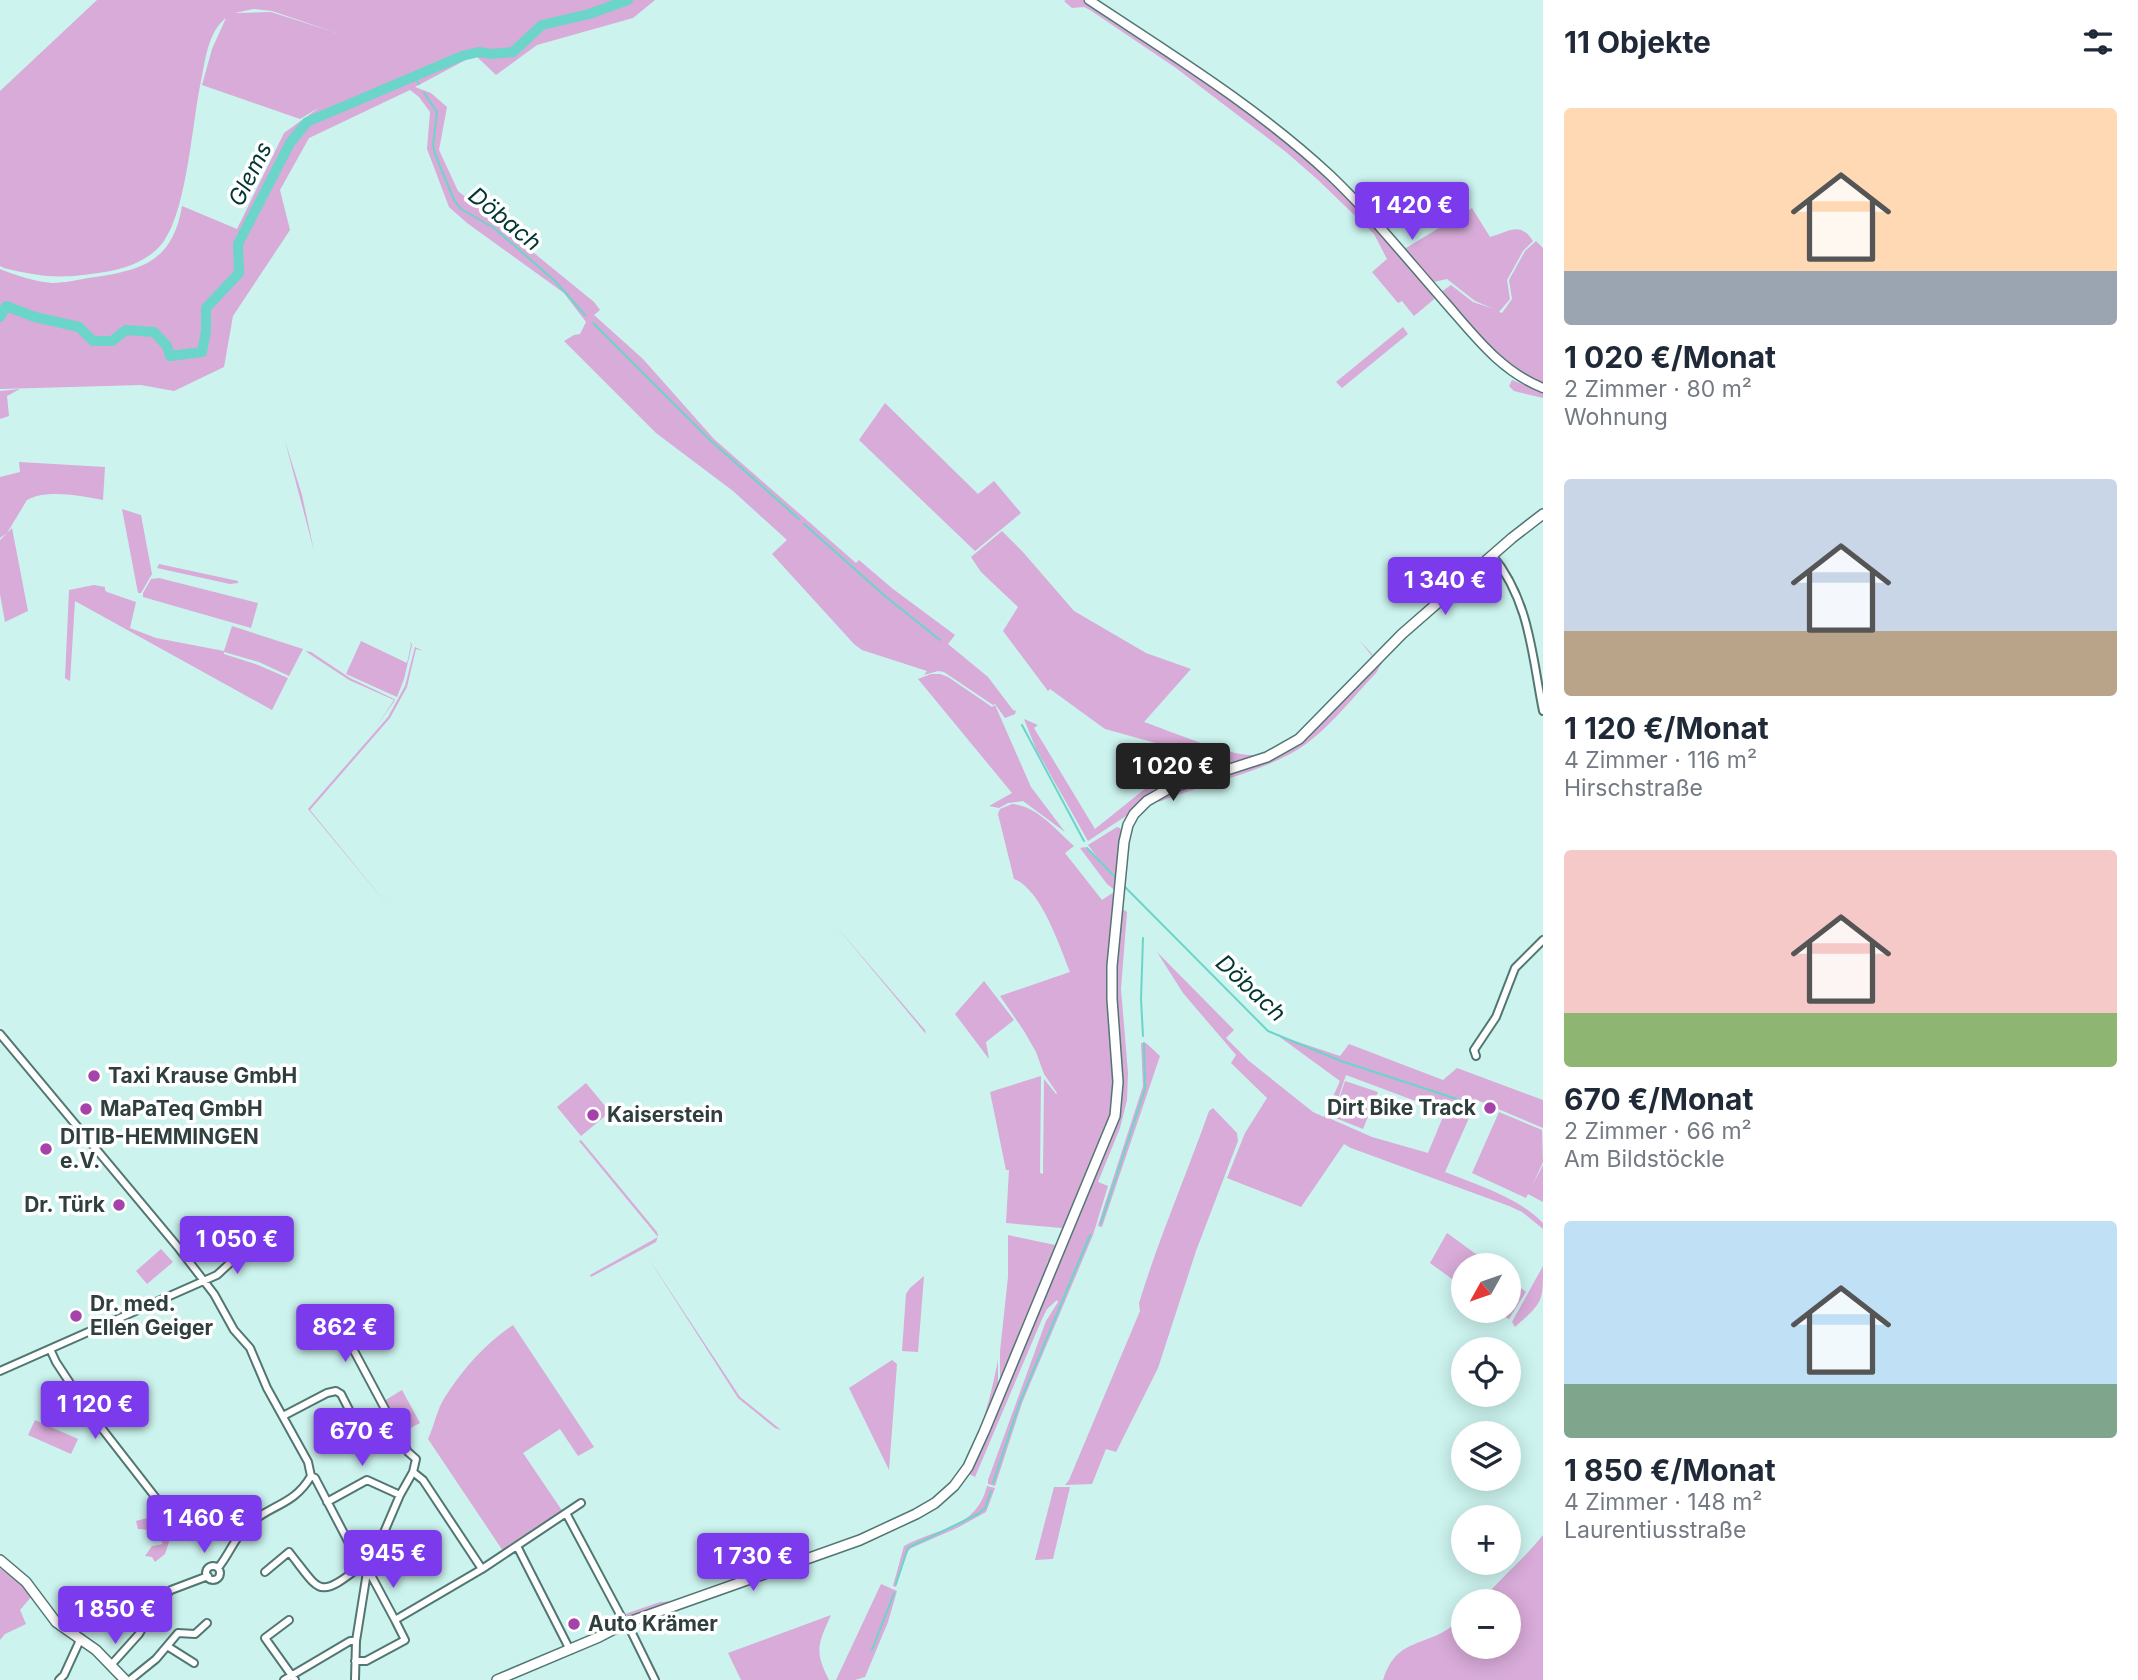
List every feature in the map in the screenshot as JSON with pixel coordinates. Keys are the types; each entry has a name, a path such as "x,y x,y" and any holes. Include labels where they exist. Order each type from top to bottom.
{"main road":[{"path":"497,1680 626,1623 886,1528 935,1503 954,1486 962,1476 984,1432 1115,1116 1118,1090 1112,976 1128,825 1134,814 1147,801 1168,789 1268,757 1293,743 1311,729 1402,634 1543,514"},
{"path":"0,1560 26,1582 56,1622 81,1638 128,1680"}],"street":[{"path":"1089,0 1287,136 1333,178 1383,230 1488,352 1513,372 1543,388"},
{"path":"1492,555 1512,583 1525,614 1543,711"},
{"path":"1476,1056 1474,1050 1496,1017 1515,968 1543,940"},
{"path":"0,1034 204,1281 234,1330 250,1348 308,1462 311,1476 315,1478 361,1566 368,1572 405,1640 366,1661 355,1661"},
{"path":"0,1371 217,1275 254,1244"},
{"path":"345,1334 408,1452 416,1459 413,1472 400,1495 368,1572 356,1641 355,1680"},
{"path":"50,1349 86,1407 170,1516"},
{"path":"283,1416 335,1391 343,1398 361,1433"},
{"path":"413,1472 423,1480 482,1570"},
{"path":"112,1664 139,1634 155,1606 172,1590 208,1576 210,1567 218,1568 245,1528 266,1511 293,1499 311,1476"},
{"path":"327,1503 367,1480 400,1495"},
{"path":"394,1620 482,1570 580,1503"},
{"path":"566,1513 655,1680"},
{"path":"517,1546 570,1650"},
{"path":"265,1572 289,1552 318,1587 326,1590 361,1566"},
{"path":"289,1620 265,1639 294,1677"},
{"path":"128,1680 156,1659 178,1633 195,1633 207,1623"},
{"path":"59,1680 64,1675 81,1638"},
{"path":"284,1680 294,1677 350,1641 356,1641"},
{"path":"167,1646 194,1664"}],"shaded area":[{"path":"97,0 655,0 633,18 537,45 496,75 475,55 415,87 431,93 447,107 439,150 458,191 594,302 600,310 594,315 643,359 714,439 856,563 859,560 955,635 948,644 988,677 1016,711 1015,714 1005,718 995,704 944,672 924,675 927,671 862,650 854,644 772,554 787,540 733,491 656,433 564,341 580,334 586,322 564,293 449,207 427,149 430,112 410,90 309,138 280,190 290,230 233,316 224,367 174,391 141,385 0,389 0,269 52,283 128,271 154,259 163,250 172,239 182,206 237,229 284,133 320,107 300,119 202,85 212,49 226,18 212,37 207,52 179,207 164,241 143,260 125,267 85,275 51,276 0,266 0,91","holes":["253,9 272,11 337,33 271,12 235,13"]},
{"path":"1089,0 1287,136 1401,251 1472,208 1490,237 1514,229 1524,231 1533,241 1523,251 1507,280 1510,299 1499,312 1502,313 1512,299 1509,280 1525,251 1536,241 1543,248 1543,384 1512,366 1475,332 1441,292 1451,285 1473,302 1494,309 1475,301 1447,279 1429,283 1439,295 1414,316 1402,301 1398,303 1372,272 1387,259 1374,234 1317,179 1176,68 1090,10 1084,7 1072,8 1064,1"},
{"path":"1403,327 1408,334 1342,388 1336,382"},
{"path":"1512,380 1543,392 1543,398 1514,391 1509,386"},
{"path":"20,389 7,396 9,416 0,419 0,391"},
{"path":"885,403 978,494 994,481 1021,513 975,551 859,440"},
{"path":"285,441 302,495 314,551"},
{"path":"19,462 105,467 103,500 64,494 35,497 27,500 7,533 0,538 0,477 20,472"},
{"path":"122,509 141,515 152,574 141,593 138,593"},
{"path":"12,528 28,611 5,622 0,594 0,540"},
{"path":"1002,531 1074,611 1146,653 1191,669 1144,722 1199,742 1242,754 1268,752 1284,743 1317,716 1372,656 1359,640 1372,654 1373,658 1309,727 1281,748 1176,783 1088,841 1036,749 1024,719 1038,725 1034,728 1095,829 1146,788 1219,766 1219,763 1162,751 1163,745 1105,729 1050,689 1048,691 1003,631 1018,607 981,572 971,557"},
{"path":"159,564 238,583 230,584 157,568"},
{"path":"159,578 258,603 251,628 143,597 151,579"},
{"path":"94,585 105,587 107,592 136,602 130,628 156,638 224,651 232,626 303,649 289,676 259,662 224,652 288,678 272,710 75,601 70,681 65,678 69,590"},
{"path":"361,641 407,663 410,641 412,645 404,679 397,697 346,674"},
{"path":"415,647 423,651 416,649 407,687 390,718 310,810 390,908 308,809 388,717 405,686"},
{"path":"305,651 311,652 350,678 395,700 376,727 394,700 349,680"},
{"path":"1379,660 1382,663 1376,673 1336,717 1314,738 1290,754 1258,768 1159,802 1155,795 1278,752"},
{"path":"931,674 948,677 992,707 995,705 1031,787 1065,832 1023,801 1008,803 999,808 989,806 1012,793 918,679"},
{"path":"1012,804 1038,814 1074,846 1065,853 1102,900 1114,892 1117,894 1115,1074 1112,1116 1049,1268 1047,1260 1048,1273 1000,1388 1000,1351 1008,1277 1008,1235 1055,1245 1062,1228 1006,1223 1009,1170 1006,1170 990,1092 1041,1076 1040,1173 1043,1174 1044,1079 1057,1093 1044,1074 1024,1031 1000,996 1070,972 1041,906 1024,885 1014,879 998,814 1000,809"},
{"path":"1117,827 1122,833 1118,878 1106,869 1088,845"},
{"path":"1085,847 1118,881 1117,892 1107,884 1080,848"},
{"path":"1120,912 1127,912 1121,989 1128,1073 1127,1100 1120,1128 1098,1182 1108,1186 1093,1235 1022,1403 995,1486 988,1484 988,1480 1046,1321 1057,1300 1047,1309 1042,1319 975,1477 967,1473 1045,1292 1055,1276 1056,1266 1115,1125 1115,976"},
{"path":"836,926 925,1030 926,1034"},
{"path":"1157,952 1234,1030 1226,1038 1249,1061 1313,1112 1324,1117 1340,1081 1277,1035 1340,1056 1349,1044 1443,1080 1457,1068 1543,1100 1543,1128 1477,1100 1445,1172 1522,1206 1543,1223 1543,1229 1522,1212 1509,1206 1344,1144 1301,1207 1227,1178 1245,1133 1267,1098 1231,1063 1236,1055 1183,993","holes":["1346,1075 1445,1112 1428,1153 1372,1137 1331,1119"]},
{"path":"984,981 1014,1020 986,1042 989,1059 955,1014"},
{"path":"1141,1043 1146,1043 1160,1056 1102,1227 1098,1226 1099,1222 1143,1086"},
{"path":"1345,1081 1378,1092 1363,1129 1333,1117"},
{"name":"Kaiserstein","path":"586,1083 610,1112 581,1136 557,1107"},
{"path":"1213,1108 1237,1133 1238,1141 1196,1251 1158,1368 1116,1452 1106,1449 1092,1484 1065,1485 1140,1311 1139,1303 1155,1255 1209,1111"},
{"path":"1499,1112 1542,1130 1543,1162 1532,1186 1543,1165 1543,1202 1528,1194 1526,1198 1472,1173"},
{"path":"581,1140 657,1232 658,1237 579,1141"},
{"path":"1447,1233 1474,1253 1451,1253 1451,1278 1430,1263"},
{"path":"658,1237 656,1242 591,1277 590,1275"},
{"path":"161,1249 173,1262 147,1284 136,1271"},
{"path":"647,1256 740,1397 781,1430 738,1398"},
{"path":"1543,1266 1540,1301 1521,1321 1521,1306"},
{"path":"924,1276 918,1352 902,1351 906,1294"},
{"path":"513,1325 594,1447 578,1456 560,1429 523,1453 563,1512 526,1539 503,1551 428,1439 442,1402 459,1377 484,1349"},
{"path":"892,1360 897,1364 889,1470 849,1388"},
{"path":"998,1360 998,1393 973,1446 985,1413"},
{"path":"402,1390 420,1423 401,1433 384,1401"},
{"path":"35,1420 78,1439 71,1454 28,1435"},
{"path":"970,1454 960,1474 933,1500 888,1524 887,1521 921,1505 940,1492 963,1466"},
{"path":"987,1486 995,1488 986,1512 911,1548 906,1553 896,1587 893,1586 904,1546 965,1519 982,1500"},
{"path":"1054,1487 1070,1487 1053,1559 1035,1560"},
{"path":"150,1513 172,1533 165,1554 155,1562 152,1557 145,1556 152,1546 163,1544 153,1532 138,1529 136,1521 147,1518"},
{"path":"184,1516 190,1516 195,1524 193,1530 184,1532 179,1527 179,1521"},
{"path":"1543,1535 1543,1680 1383,1680 1400,1652 1451,1626 1451,1659 1521,1659 1521,1589 1493,1589 1506,1575 1521,1575 1521,1559"},
{"path":"829,1546 655,1610 629,1617 625,1614 660,1602 674,1601"},
{"path":"0,1568 23,1585 32,1596 20,1610 26,1624 5,1634 0,1640"},
{"path":"881,1584 897,1591 888,1622 865,1677 836,1680"},
{"path":"831,1615 820,1647 821,1662 829,1680 741,1680 728,1653"}],"waterway":[{"name":"Glems","path":"0,317 6,306 35,317 79,327 93,341 112,341 126,330 154,332 167,346 170,356 202,352 206,308 239,273 238,244 290,143 307,122 462,56 479,52 513,52 542,25 589,14 628,0"},
{"name":"Döbach","path":"413,76 419,84"},
{"name":"Döbach","path":"424,93 437,112 433,145 454,200 461,209 494,228 555,281 585,315"},
{"name":"Döbach","path":"593,323 710,440 799,519"},
{"name":"Döbach","path":"804,524 885,596 940,640"},
{"name":"Döbach","path":"1022,725 1084,841"},
{"name":"Döbach","path":"1087,848 1117,879"},
{"name":"Döbach","path":"1123,885 1268,1031 1341,1061 1472,1104"},
{"path":"1143,938 1143,1036"},
{"path":"1101,1223 1145,1089 1144,1043"},
{"path":"993,1483 1020,1402 1090,1235"},
{"path":"896,1584 908,1548 978,1514 985,1508 991,1491"},
{"path":"872,1650 894,1593"}],"place":[{"name":"Taxi Krause GmbH","path":"94,1076"},
{"name":"Dirt Bike Track","path":"1490,1108"},
{"name":"MaPaTeq GmbH","path":"86,1109"},
{"name":"Kaiserstein","path":"593,1115"},
{"name":"DITIB-HEMMINGEN e.V.","path":"46,1149"},
{"name":"Dr. Türk","path":"119,1205"},
{"name":"Dr. med. Ellen Geiger","path":"76,1316"},
{"name":"Auto Krämer","path":"574,1624"}]}
